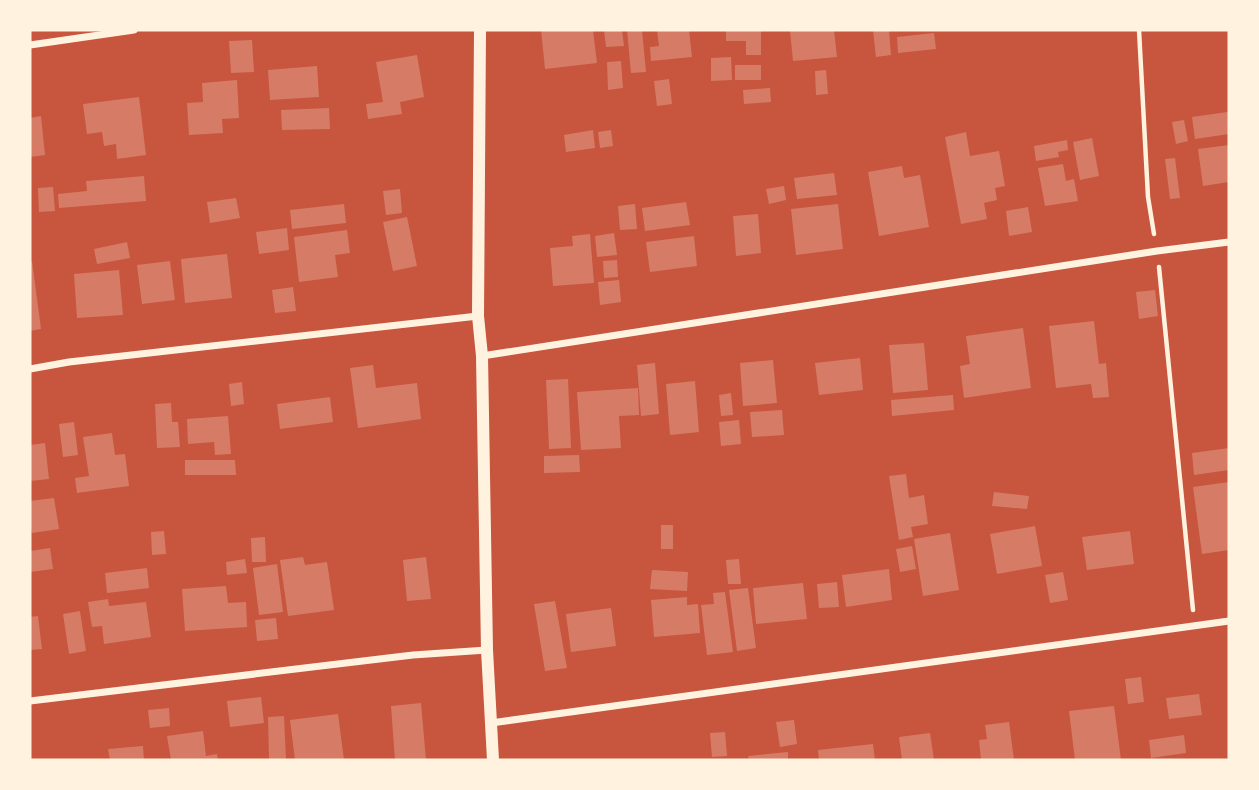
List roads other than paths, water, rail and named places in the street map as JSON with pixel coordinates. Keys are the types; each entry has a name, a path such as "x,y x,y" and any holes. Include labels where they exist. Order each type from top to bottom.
{"street":[{"path":"30,45 134,30"},
{"path":"480,30 478,316 482,356 487,650 493,760"},
{"path":"482,356 1229,242"},
{"path":"30,369 69,362 478,316"},
{"path":"491,723 1229,621"},
{"path":"30,701 413,655 487,650"}]}
